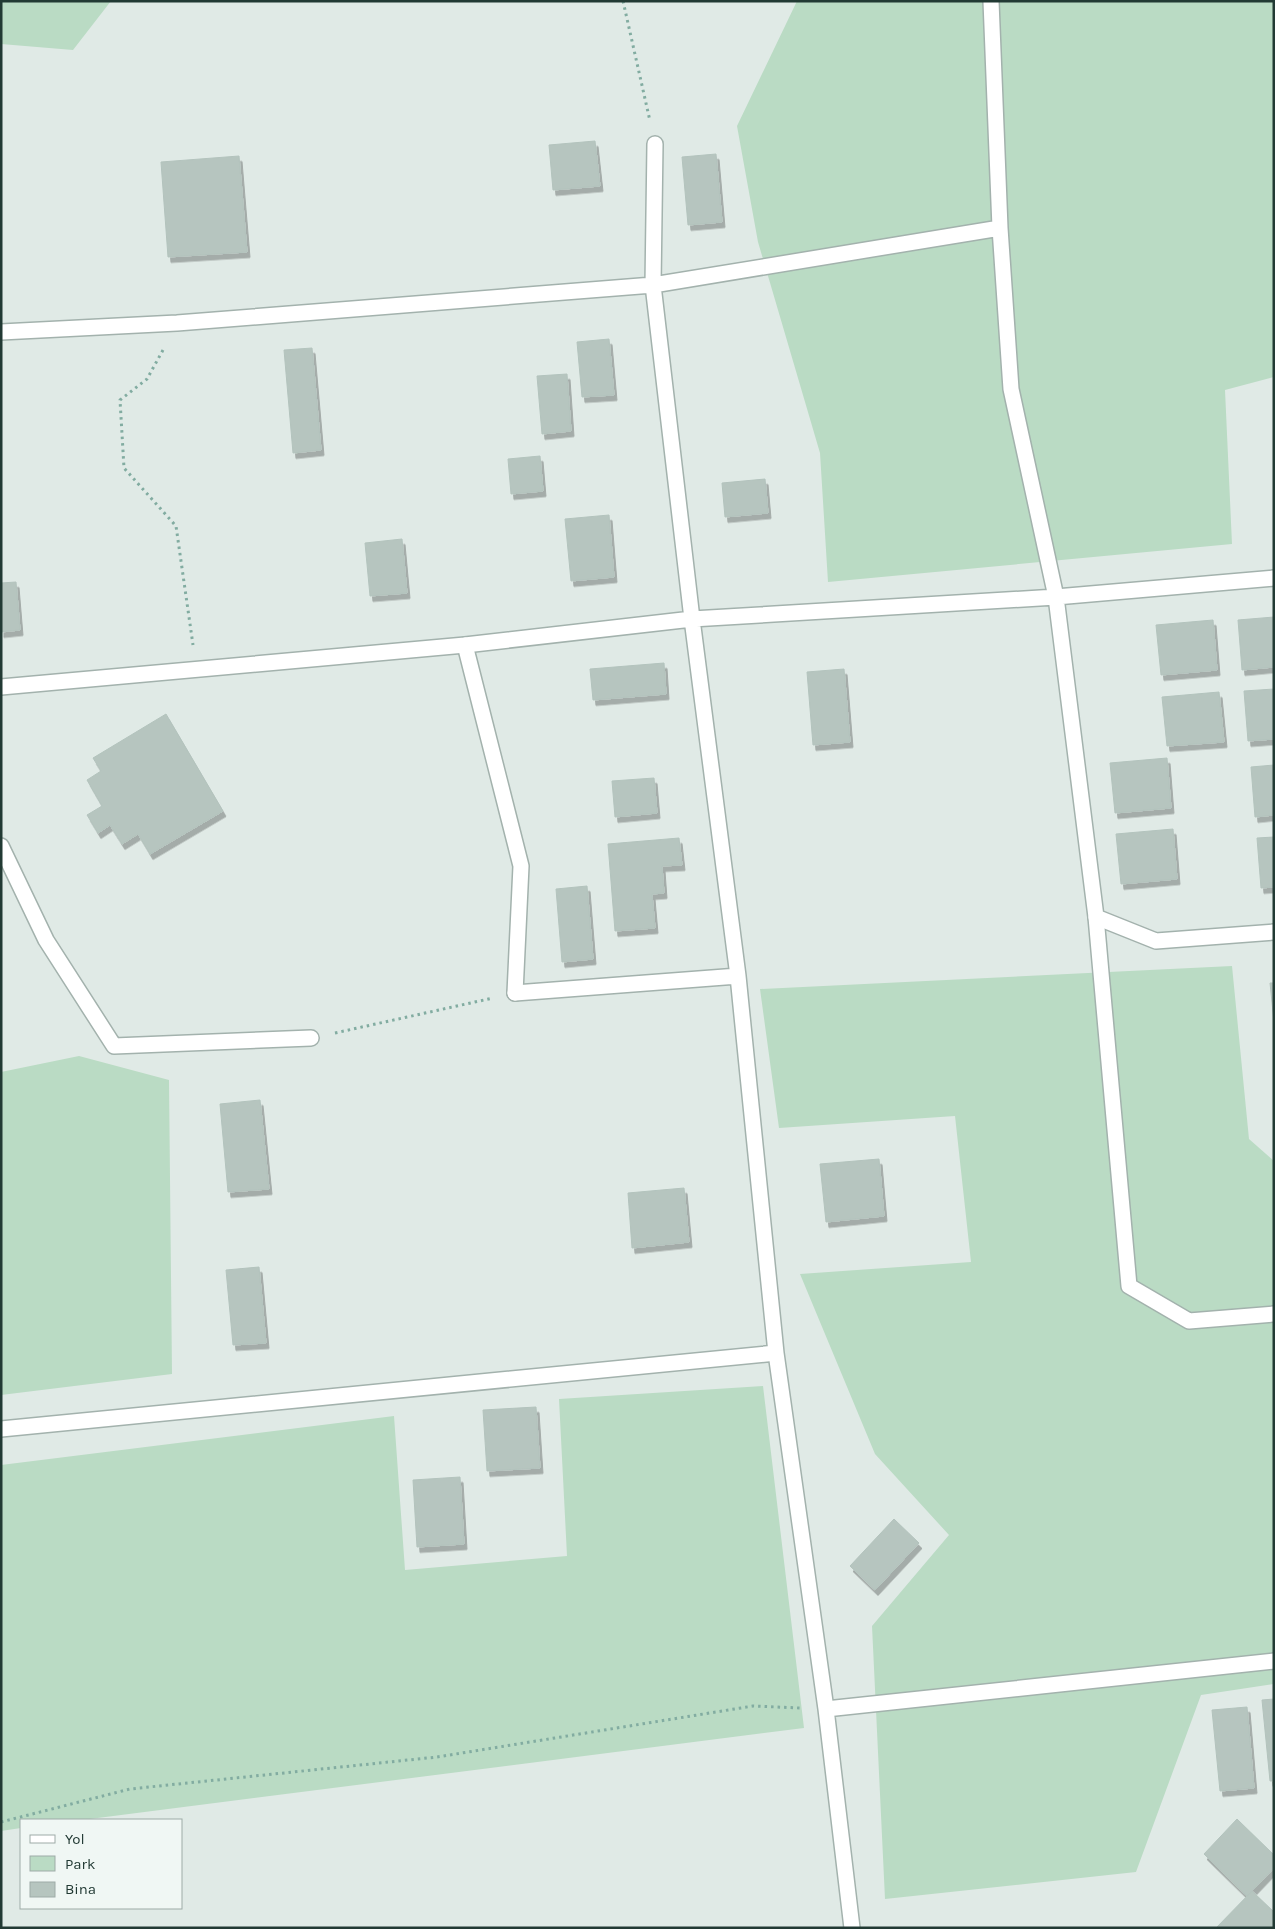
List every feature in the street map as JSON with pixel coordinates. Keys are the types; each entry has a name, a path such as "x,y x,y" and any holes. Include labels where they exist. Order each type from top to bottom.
{"street":[{"path":"991,1 1000,228 1011,390 1056,597 1096,917 1129,1286 1189,1321 1274,1314"},
{"path":"655,144 653,285 692,620 738,976 776,1354 826,1709 852,1928"},
{"path":"1,332 177,323 653,285 1000,228"},
{"path":"1,687 465,645 692,620 1056,597 1274,578"},
{"path":"465,645 522,866 515,992 738,976"},
{"path":"1,846 46,940 114,1046 311,1038"},
{"path":"1096,917 1156,941 1274,932"},
{"path":"1,1430 776,1354"},
{"path":"826,1709 1274,1661"}],"path":[{"path":"623,1 655,144"},
{"path":"177,323 147,379 120,400 124,468 176,526 196,668"},
{"path":"311,1038 515,992"},
{"path":"1,1822 130,1789 437,1757 753,1706 826,1709"}],"green space":[{"path":"1,1 111,1 73,50 1,44"},
{"path":"797,1 1274,1 1274,377 1225,390 1232,544 828,582 820,453 758,242 737,126"},
{"path":"1232,966 1249,1139 1274,1161 1274,1684 1201,1695 1136,1872 885,1899 872,1626 949,1535 875,1454 800,1274 971,1262 955,1116 779,1128 760,989"},
{"path":"79,1056 169,1080 172,1374 1,1395 1,1072"},
{"path":"763,1386 804,1728 90,1819 20,1819 20,1828 1,1831 1,1465 394,1416 405,1570 567,1556 559,1399"}],"building":[{"path":"595,141 600,186 553,190 549,145"},
{"path":"716,154 722,222 688,225 682,157"},
{"path":"239,156 247,252 168,257 161,162"},
{"path":"609,339 614,395 582,397 577,342"},
{"path":"312,348 321,450 293,453 284,350"},
{"path":"567,374 571,431 542,434 537,376"},
{"path":"540,456 543,491 511,494 508,459"},
{"path":"765,479 768,513 725,517 722,483"},
{"path":"609,515 614,577 571,581 565,519"},
{"path":"402,539 407,593 370,596 365,543"},
{"path":"16,582 20,630 1,632 1,583"},
{"path":"1274,617 1274,667 1242,670 1238,620"},
{"path":"1213,620 1217,670 1161,675 1156,625"},
{"path":"664,663 666,694 593,700 590,669"},
{"path":"844,669 850,742 813,745 807,672"},
{"path":"1274,689 1274,739 1248,741 1244,691"},
{"path":"1219,692 1224,742 1167,746 1162,697"},
{"path":"166,714 223,811 150,854 138,834 122,844 110,825 98,833 87,815 102,806 87,780 101,771 93,758"},
{"path":"1167,758 1171,808 1115,813 1110,763"},
{"path":"1274,765 1274,815 1255,817 1251,767"},
{"path":"654,778 657,813 615,817 612,781"},
{"path":"1173,829 1177,879 1121,884 1116,834"},
{"path":"1274,837 1274,887 1261,888 1257,838"},
{"path":"679,838 682,865 662,866 664,893 652,894 655,928 615,931 608,844"},
{"path":"587,886 593,959 562,962 556,889"},
{"path":"1270,983 1274,983 1274,1022"},
{"path":"260,1100 269,1189 228,1192 220,1104"},
{"path":"879,1159 884,1216 826,1222 820,1164"},
{"path":"684,1188 689,1242 632,1248 628,1193"},
{"path":"259,1267 266,1343 233,1345 226,1270"},
{"path":"536,1407 540,1468 487,1471 483,1410"},
{"path":"460,1477 464,1544 417,1547 413,1480"},
{"path":"894,1519 919,1543 875,1590 850,1566"},
{"path":"1274,1699 1274,1781 1270,1781 1262,1700"},
{"path":"1247,1707 1254,1788 1220,1791 1212,1710"},
{"path":"1237,1819 1274,1855 1274,1868 1247,1896 1204,1854"},
{"path":"1252,1891 1274,1912 1274,1928 1216,1928"}]}
